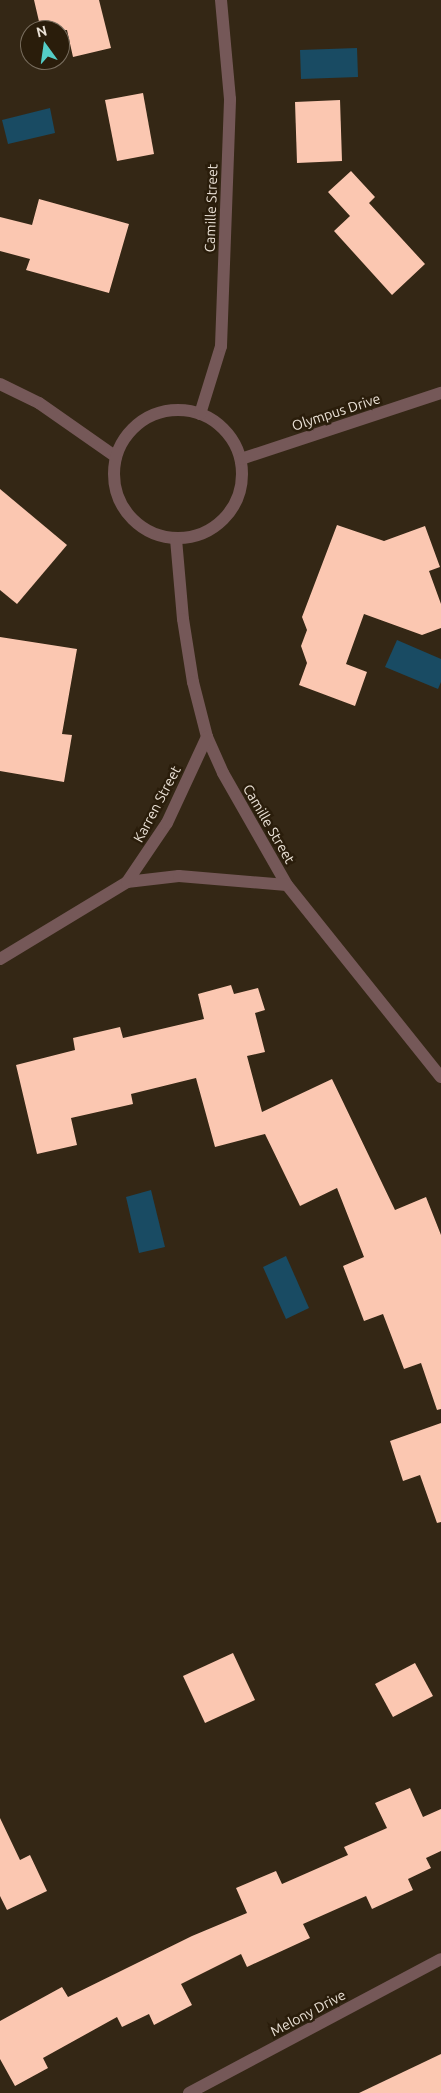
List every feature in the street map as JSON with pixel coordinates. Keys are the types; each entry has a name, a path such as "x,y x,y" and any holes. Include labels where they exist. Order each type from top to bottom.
{"street":[{"name":"Camille Street","path":"200,414 221,346 230,99 221,0"},
{"path":"0,384 39,404 116,457"},
{"name":"Olympus Drive","path":"241,459 441,393"},
{"path":"179,410 200,414 223,429 232,439 241,459 242,478 238,497 228,514 214,528 196,536 176,539 157,535 140,526 126,513 117,495 113,476 116,457 125,437 139,422 152,416 179,410"},
{"name":"Camille Street","path":"176,539 183,619 193,682 207,736 244,815 287,885 441,1077"},
{"name":"Karren Street","path":"0,958 127,882 167,823 207,736"},
{"name":"Karren Street","path":"127,882 187,877 287,885"},
{"name":"Melony Drive","path":"189,2093 441,1958"}],"water":[{"path":"357,48 358,77 301,79 300,50"},
{"path":"50,108 55,133 8,144 2,120"},
{"path":"397,640 441,659 441,682 438,689 385,667"},
{"path":"151,1190 165,1247 139,1253 126,1197"},
{"path":"286,1256 309,1308 286,1319 263,1267"}],"building":[{"path":"34,0 99,0 111,48 73,57 70,44 70,20 39,20"},
{"path":"143,93 154,154 117,161 105,100"},
{"path":"340,100 342,161 297,163 295,102"},
{"path":"351,171 375,197 369,203 425,264 392,295 334,231 350,216 328,192"},
{"path":"39,199 129,224 109,293 26,270 30,259 0,251 0,217 32,225"},
{"path":"0,489 67,545 17,604 0,590"},
{"path":"337,525 384,541 425,526 440,567 429,571 441,604 441,628 422,635 364,614 346,664 367,672 355,706 299,685 307,663 301,646 307,630 302,617"},
{"path":"0,637 77,649 62,734 72,735 64,782 0,771"},
{"path":"231,985 234,994 258,988 265,1010 255,1013 265,1052 247,1056 262,1112 332,1079 395,1210 426,1197 441,1235 441,1409 437,1410 421,1363 404,1369 383,1314 364,1321 343,1266 364,1257 337,1188 300,1206 265,1134 215,1147 196,1078 131,1094 133,1104 71,1118 77,1145 37,1154 16,1065 75,1050 73,1038 120,1027 123,1038 204,1019 198,994"},
{"path":"441,1423 441,1522 437,1523 420,1475 403,1481 390,1441"},
{"path":"233,1653 255,1700 205,1723 183,1676"},
{"path":"415,1663 433,1696 393,1717 375,1684"},
{"path":"410,1788 423,1817 441,1809 441,1851 426,1858 431,1868 408,1879 413,1890 372,1909 366,1896 303,1924 310,1938 247,1967 241,1954 181,1984 192,2005 154,2025 149,2014 122,2027 117,2017 43,2058 48,2068 15,2086 0,2059 0,2021 62,1987 68,1997 192,1936 247,1913 236,1888 276,1871 282,1884 348,1855 344,1847 387,1828 375,1803"},
{"path":"0,1818 20,1860 30,1855 47,1891 7,1910 0,1896"},
{"path":"441,2054 441,2093 359,2093"}]}
